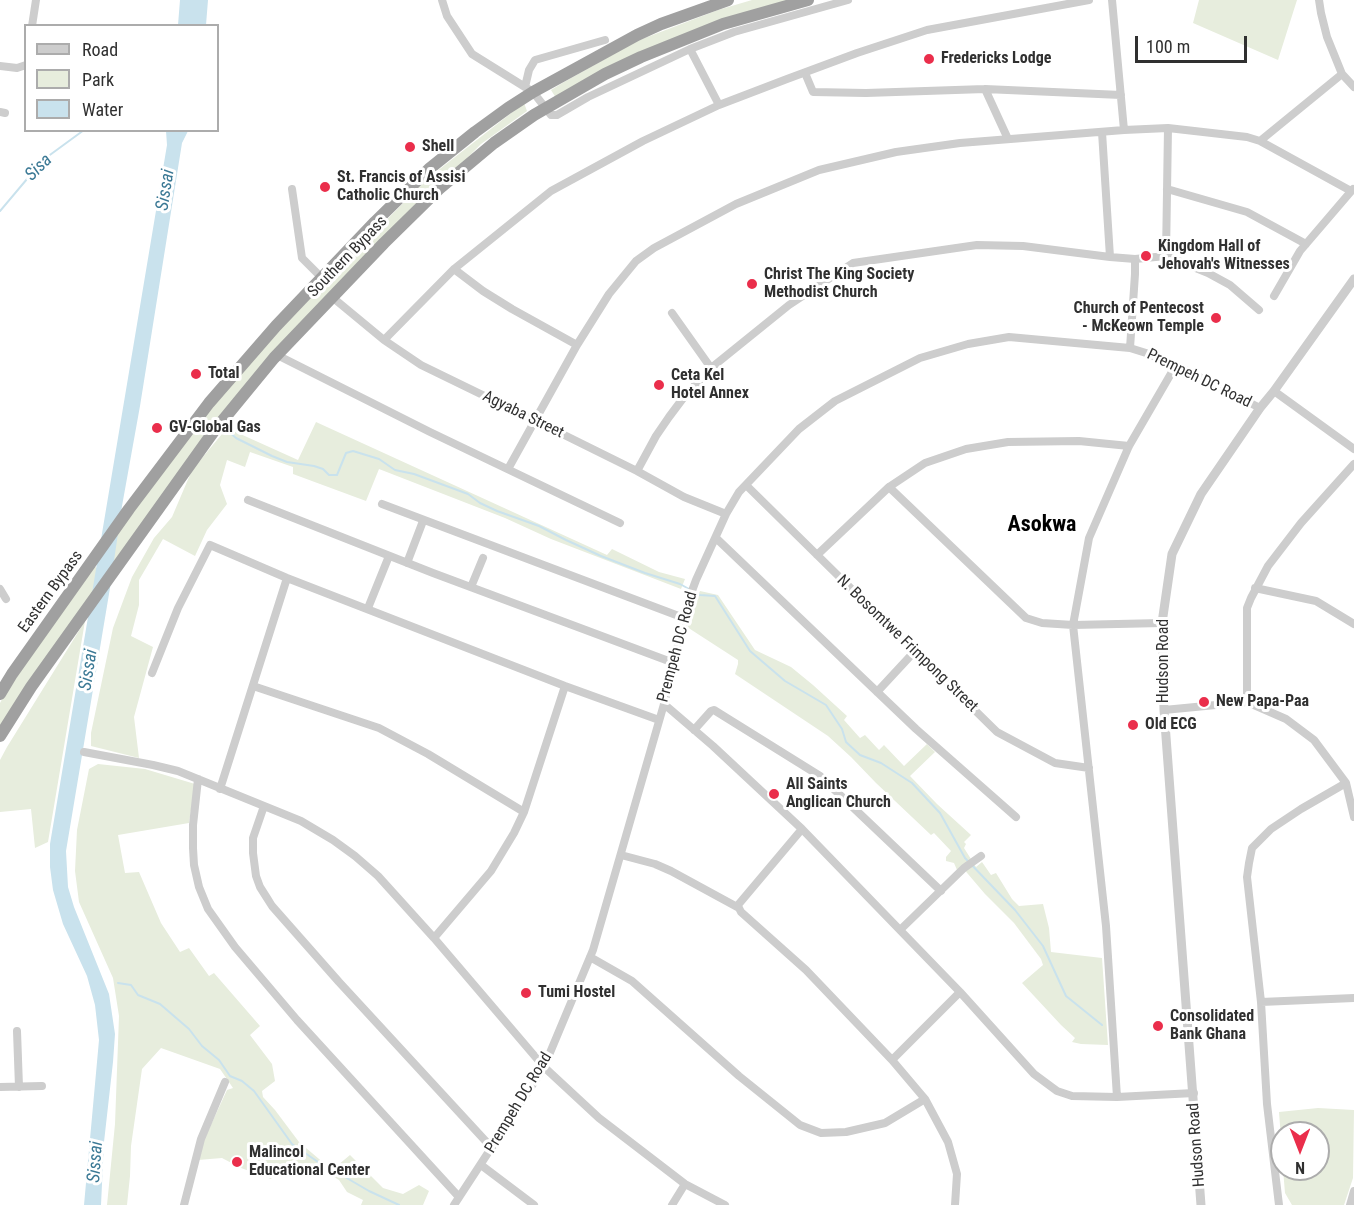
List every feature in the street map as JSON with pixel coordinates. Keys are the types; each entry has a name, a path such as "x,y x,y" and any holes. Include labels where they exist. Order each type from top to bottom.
{"highway":[{"name":"Southern Bypass","path":"129,509 209,403 276,326 429,169 529,90 661,24 728,0"},
{"name":"Southern Bypass","path":"0,736 31,687 214,430 277,355 439,189 494,143 546,108 605,74 723,24 808,0"},
{"name":"Eastern Bypass","path":"0,694 129,509"}],"street":[{"path":"32,24 36,0"},
{"path":"442,0 447,16 472,54 529,90 551,115 557,115 588,97 690,49 734,32 849,0"},
{"path":"384,340 454,269 551,191 643,141 719,105 857,53 927,30 1089,0"},
{"path":"1112,0 1124,130"},
{"path":"1319,0 1327,37 1342,74 1354,87"},
{"path":"529,90 529,70 536,60 605,40"},
{"path":"690,49 719,105"},
{"path":"0,66 17,68 24,66"},
{"path":"805,73 813,92 866,93 984,89 1121,95"},
{"path":"1260,141 1342,74"},
{"path":"984,89 1008,139"},
{"path":"1166,256 1167,128"},
{"path":"508,469 577,345 609,294 636,261 654,248 736,204 819,170 896,152 960,143 1167,128 1247,137 1260,141 1352,190 1300,251 1274,296"},
{"path":"1102,132 1110,257"},
{"path":"292,189 302,258 322,278"},
{"path":"1167,189 1247,212 1306,244"},
{"path":"637,471 669,417 711,368 789,305 853,263 977,245 1023,246 1135,259 1166,256 1208,273 1230,285 1259,310"},
{"path":"1130,348 1135,259"},
{"path":"454,269 502,303 577,345"},
{"name":"Hudson Road","path":"1201,1205 1164,710 1162,623 1172,554 1202,494 1260,408 1354,279"},
{"name":"Agyaba Street","path":"332,297 384,340 421,365 684,496 726,514"},
{"path":"672,313 711,368"},
{"name":"Prempeh DC Road","path":"454,1205 544,1066 593,950 659,720 689,599 696,580 726,514 739,492 799,429 835,401 920,358 968,344 1009,337 1130,348 1146,352 1260,408"},
{"path":"277,355 419,427 620,523"},
{"path":"1117,1097 1106,926 1073,625 1089,538 1129,446 1176,365"},
{"path":"1274,391 1354,449"},
{"path":"816,555 889,487 925,463 966,449 1008,442 1079,441 1129,446"},
{"path":"1247,702 1247,608 1255,588 1268,566 1301,523 1354,464"},
{"name":"N. Bosomtwe Frimpong Street","path":"746,485 997,732 1055,763 1089,768"},
{"path":"889,487 1026,618 1042,623 1073,625 1162,623"},
{"path":"248,500 407,563 674,663"},
{"path":"382,504 684,618"},
{"path":"407,563 423,520"},
{"path":"716,538 876,692 1017,817"},
{"path":"152,673 178,609 210,545 287,578 659,720"},
{"path":"368,609 389,556"},
{"path":"471,587 483,558"},
{"path":"220,789 287,578"},
{"path":"1255,588 1316,601 1354,624"},
{"path":"0,589 6,599"},
{"path":"876,692 915,651"},
{"path":"253,686 389,732 524,812"},
{"path":"434,938 491,871 514,833 524,812 566,686"},
{"path":"1164,710 1247,702 1286,720 1314,740 1346,783 1354,817"},
{"path":"663,704 802,829 960,992 1034,1074 1057,1091 1072,1096 1117,1097 1194,1094"},
{"path":"694,730 714,710 820,776 941,891"},
{"path":"84,752 178,771 301,821 333,840 378,876 544,1066 599,1118 685,1184 725,1205"},
{"path":"198,779 193,825 194,865 199,887 208,909 235,947 297,1020 459,1197"},
{"path":"1279,1205 1267,1104 1261,1002 1247,877 1252,848 1271,830 1300,809 1346,783"},
{"path":"264,806 253,838 254,864 260,887 272,906 492,1148"},
{"path":"738,908 738,905 802,829"},
{"path":"621,855 671,871 738,908 806,970 892,1060 925,1099 948,1142 957,1174 955,1205"},
{"path":"900,930 964,868 981,856"},
{"path":"590,957 632,981 739,1076 800,1125 821,1133 846,1132 885,1123 925,1099"},
{"path":"892,1060 960,992"},
{"path":"1261,1002 1354,998"},
{"path":"17,1031 19,1087"},
{"path":"184,1205 201,1139 225,1082"},
{"path":"0,1087 42,1086"},
{"path":"481,1165 534,1205"},
{"path":"672,1205 685,1184"},
{"path":"1350,1205 1354,1191"}],"green space":[{"path":"752,0 799,0 725,21 556,98 551,90 637,41 718,10"},
{"path":"1199,0 1297,0 1278,60 1193,23"},
{"path":"524,103 527,111 481,144 285,344 108,570 97,562 129,516 215,404 274,336 427,179"},
{"path":"316,422 607,555 612,549 659,572 685,579 681,589 379,469 366,501 293,474 293,467 250,452 245,467 227,460 220,485 227,504 207,530 195,556 163,539 139,580 139,605 131,636 153,647 134,717 139,758 91,746 91,733 113,628 132,577 154,538 172,517 192,470 227,428 298,460"},
{"path":"94,566 105,574 0,736 0,703 8,688"},
{"path":"700,591 718,595 755,650 791,667 813,685 847,716 844,720 860,738 865,735 879,750 884,745 904,766 927,744 935,752 910,776 971,835 964,842 966,844 964,848 976,867 982,862 991,875 996,873 1019,906 1043,904 1049,928 1051,952 1102,958 1108,1045 1072,1042 1075,1038 1022,983 1043,965 1041,959 1014,923 962,867 957,870 954,863 946,861 951,851 934,833 931,835 828,736 735,674 738,660 687,627"},
{"path":"85,621 48,842 35,848 31,809 0,812 0,760"},
{"path":"98,764 145,769 195,784 189,823 118,835 125,873 139,872 161,923 180,952 189,948 209,976 214,973 260,1026 250,1035 272,1064 275,1081 262,1091 263,1097 299,1142 332,1170 350,1155 383,1188 403,1194 419,1185 429,1191 423,1205 361,1205 363,1200 347,1192 339,1180 312,1163 301,1171 278,1167 271,1179 222,1158 198,1160 203,1142 227,1090 233,1088 220,1069 161,1048 142,1069 131,1146 127,1205 107,1205 115,1124 119,1016 113,978 79,902 75,871 77,830 89,769"},
{"path":"1318,1108 1354,1110 1353,1178 1344,1205 1292,1205 1285,1193 1284,1181 1330,1181 1330,1121 1280,1121 1279,1112"}],"water":[{"path":"180,0 208,0 206,24 178,24"},
{"name":"Sissai","path":"166,132 188,132 182,143 66,851 68,887 109,994 115,1034 104,1142 101,1205 84,1205 99,1040 95,1005 87,976 63,924 53,890 50,844 167,145"}],"waterway":[{"name":"Sisa","path":"0,211 43,160 81,132"},
{"path":"227,430 236,438 272,456 287,462 314,466 323,469 329,475 337,475 346,453 353,451 379,459 395,470 414,474 468,494 497,511 539,526 601,556 689,589"},
{"path":"694,592 700,595 715,596 750,651 785,681 826,705 842,729 846,742 860,755 881,763 912,783 940,813 965,858 1015,910 1043,946 1066,996 1102,1025"},
{"path":"118,983 131,985 138,995 160,1004 189,1029 202,1046 219,1060 230,1076 242,1081 254,1091 292,1144 334,1173 399,1205"}],"place":[{"name":"Fredericks Lodge","path":"929,59"},
{"name":"Shell","path":"410,147"},
{"name":"St. Francis of Assisi Catholic Church","path":"325,187"},
{"name":"Kingdom Hall of Jehovah's Witnesses","path":"1146,256"},
{"name":"Christ The King Society Methodist Church","path":"752,284"},
{"name":"Church of Pentecost - McKeown Temple","path":"1216,318"},
{"name":"Total","path":"196,374"},
{"name":"Ceta Kel Hotel Annex","path":"659,385"},
{"name":"GV-Global Gas","path":"157,428"},
{"name":"New Papa-Paa","path":"1204,702"},
{"name":"Old ECG","path":"1133,725"},
{"name":"All Saints Anglican Church","path":"774,794"},
{"name":"Tumi Hostel","path":"526,993"},
{"name":"Consolidated Bank Ghana","path":"1158,1026"},
{"name":"Malincol Educational Center","path":"237,1162"}],"district":[{"name":"Asokwa","path":"1042,525"}]}
